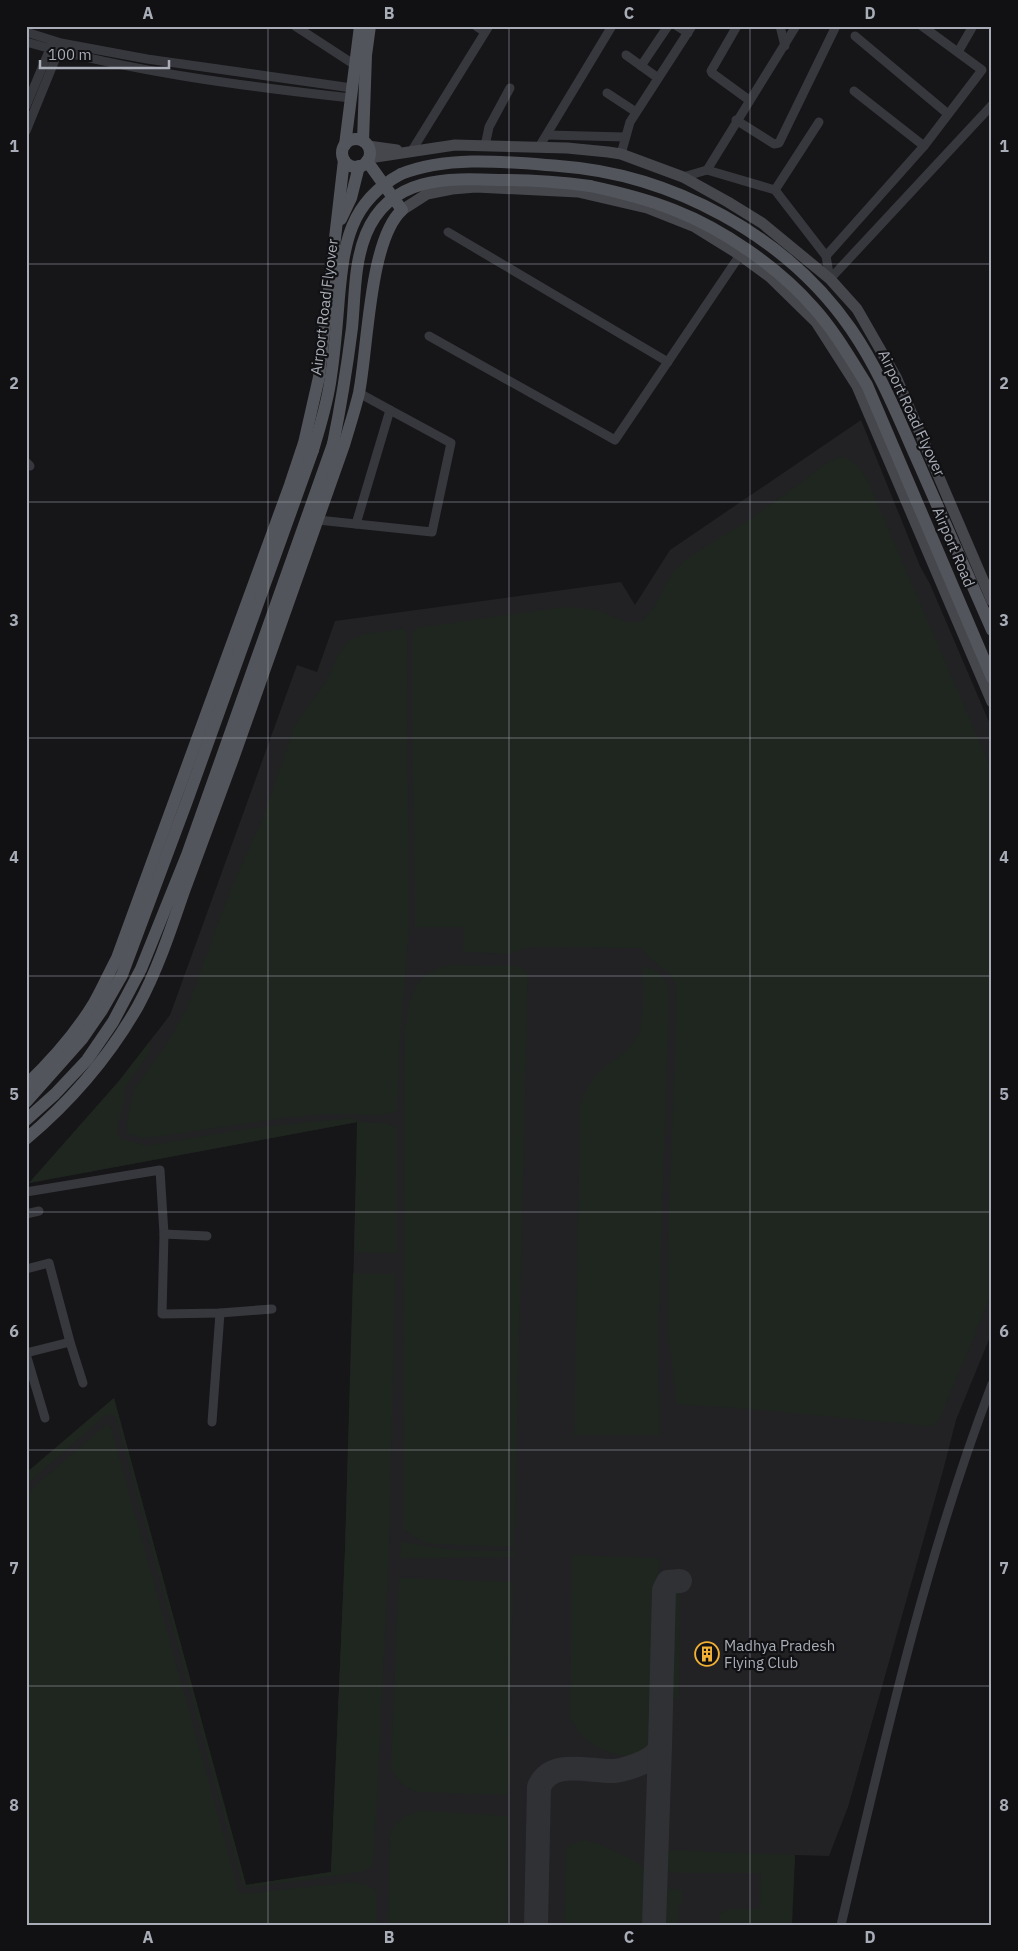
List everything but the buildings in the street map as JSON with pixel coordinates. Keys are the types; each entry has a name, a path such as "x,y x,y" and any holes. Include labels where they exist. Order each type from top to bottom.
{"main road":[{"path":"337,228 351,198 365,156 360,68 360,26"},
{"path":"26,1102 82,1039 102,1010 122,975 295,487 319,377 344,160 342,153 345,145 351,93 360,68 370,26"},
{"path":"26,1120 55,1094 87,1060 113,1022 140,969 187,855 315,516 344,445 359,393 378,256 399,213 365,156 351,140 345,145"},
{"path":"344,160 351,166 365,156"},
{"name":"Airport Road Flyover","path":"295,487 313,450 329,393 342,270 350,230 368,199 381,186 401,174 430,165 454,162 534,164 595,170 629,178 683,196 723,216 763,242 802,273 842,316 885,386 992,630"},
{"name":"Airport Road Flyover","path":"315,516 344,394 358,265 363,243 374,219 386,204 417,186 436,181 456,179 520,180 566,183 624,193 672,209 707,225 772,269 784,284"},
{"name":"Airport Road","path":"784,284 819,314 851,359 866,385 992,678"},
{"path":"26,1085 45,1066 80,1024 93,1004 117,958 295,487"},
{"path":"26,1139 61,1107 110,1050 150,982 206,832 315,516"}],"street":[{"path":"295,26 360,68"},
{"path":"411,152 487,29 476,26"},
{"path":"539,147 612,26"},
{"path":"641,66 668,26"},
{"path":"621,154 624,137 630,122 690,30 677,26"},
{"path":"737,26 710,71 749,100"},
{"path":"780,26 785,46"},
{"path":"707,170 736,120 796,26"},
{"path":"736,120 774,144 779,142 836,26"},
{"path":"826,256 924,146 982,70 922,26"},
{"path":"958,52 972,26"},
{"path":"26,32 79,57 280,90 351,93"},
{"path":"855,36 948,114"},
{"path":"26,42 56,46"},
{"path":"26,106 56,46"},
{"path":"26,131 56,46"},
{"path":"626,55 658,78"},
{"path":"485,146 489,127 510,88"},
{"path":"854,91 924,146"},
{"path":"607,93 636,112"},
{"path":"830,279 992,105"},
{"path":"775,190 819,122"},
{"path":"547,135 624,137"},
{"path":"365,156 411,152 455,145 567,148 621,154 683,177 747,213 801,254 830,279 857,309 896,377 992,601"},
{"path":"683,177 707,170 775,190 826,256 830,279"},
{"path":"399,213 427,194 458,188 578,192 647,208 678,219 740,254 784,284 816,322 854,380 992,702"},
{"path":"448,232 668,362"},
{"path":"430,336 614,440 740,254"},
{"path":"315,516 356,524 432,532 451,443 359,393"},
{"path":"356,524 390,410"},
{"path":"26,1192 160,1170 164,1234 162,1314 220,1313 272,1309"},
{"path":"26,1214 40,1211"},
{"path":"164,1234 207,1236"},
{"path":"26,1269 49,1263 83,1383"},
{"path":"212,1422 220,1313"},
{"path":"45,1418 26,1353 70,1342"},
{"path":"840,1925 916,1618 969,1442 992,1384"}],"shaded area":[{"path":"861,420 920,566 930,584 992,729 992,1332 956,1420 848,1807 829,1856 795,1855 791,1925 26,1925 26,1473 114,1398 246,1885 331,1872 345,1550 358,1122 29,1183 119,1081 170,1015 297,665 317,672 335,621 621,582 635,605 670,550"},
{"path":"840,457 852,461 867,479 992,771 992,1293 940,1418 934,1425 928,1426 676,1404 668,1323 669,1207 677,1001 676,984 673,978 649,958 642,948 529,947 509,954 463,952 464,927 415,927 411,647 412,634 416,628 565,607 595,610 629,622 638,622 650,612 678,567 702,549 755,516 830,461"},
{"path":"405,629 407,637 409,928 400,1039 397,1111 381,1115 327,1114 289,1117 143,1138 127,1134 126,1125 134,1090 168,1042 187,1008 231,888 263,818 295,725 327,680 337,657 349,640 368,633"},
{"path":"453,965 512,966 520,967 528,973 514,1547 432,1544 420,1540 403,1529 405,1030 409,1006 416,987 430,972"},
{"path":"642,967 652,969 660,974 669,991 658,1346 659,1435 574,1435 580,1107 592,1081 604,1068 628,1049 639,1033 642,1011"},
{"path":"150,1041 151,1050 125,1087 124,1102 117,1129 117,1134 121,1139 147,1146 245,1129 351,1118 356,1119 358,1122 384,1123 397,1127 397,1253 354,1252 357,1122 29,1183 119,1081"},
{"path":"353,1274 395,1274 389,1551 374,1856 370,1868 362,1872 245,1888 242,1883 116,1417 112,1414 106,1415 26,1485 26,1473 114,1398 246,1885 331,1872 345,1550"},
{"path":"106,1425 110,1426 112,1431 239,1892 246,1894 350,1882 361,1883 376,1891 376,1925 26,1925 26,1494"},
{"path":"401,1543 456,1550 514,1551 514,1557 401,1558"},
{"path":"572,1555 659,1558 656,1732 649,1749 639,1756 623,1756 596,1746 581,1735 570,1717"},
{"path":"399,1578 513,1582 508,1795 414,1791 399,1780 393,1771 391,1767"},
{"path":"680,1589 679,1699 666,1699 669,1598 673,1590"},
{"path":"426,1811 508,1816 507,1925 389,1925 390,1836 399,1821 408,1815"},
{"path":"585,1840 631,1859 643,1867 650,1884 649,1925 565,1925 566,1851 570,1845"},
{"path":"665,1850 795,1855 792,1925 720,1925 720,1914 729,1909 760,1909 761,1873 677,1873 664,1871"},
{"path":"660,1888 683,1890 682,1904 678,1904 678,1925 659,1925"}],"taxiway":[{"path":"536,1925 539,1787 552,1772 561,1769 614,1771 644,1762 658,1752 660,1746 664,1590 668,1582 680,1581"},
{"path":"654,1925 660,1746"}],"place":[{"name":"Madhya Pradesh Flying Club","path":"707,1654"}]}
